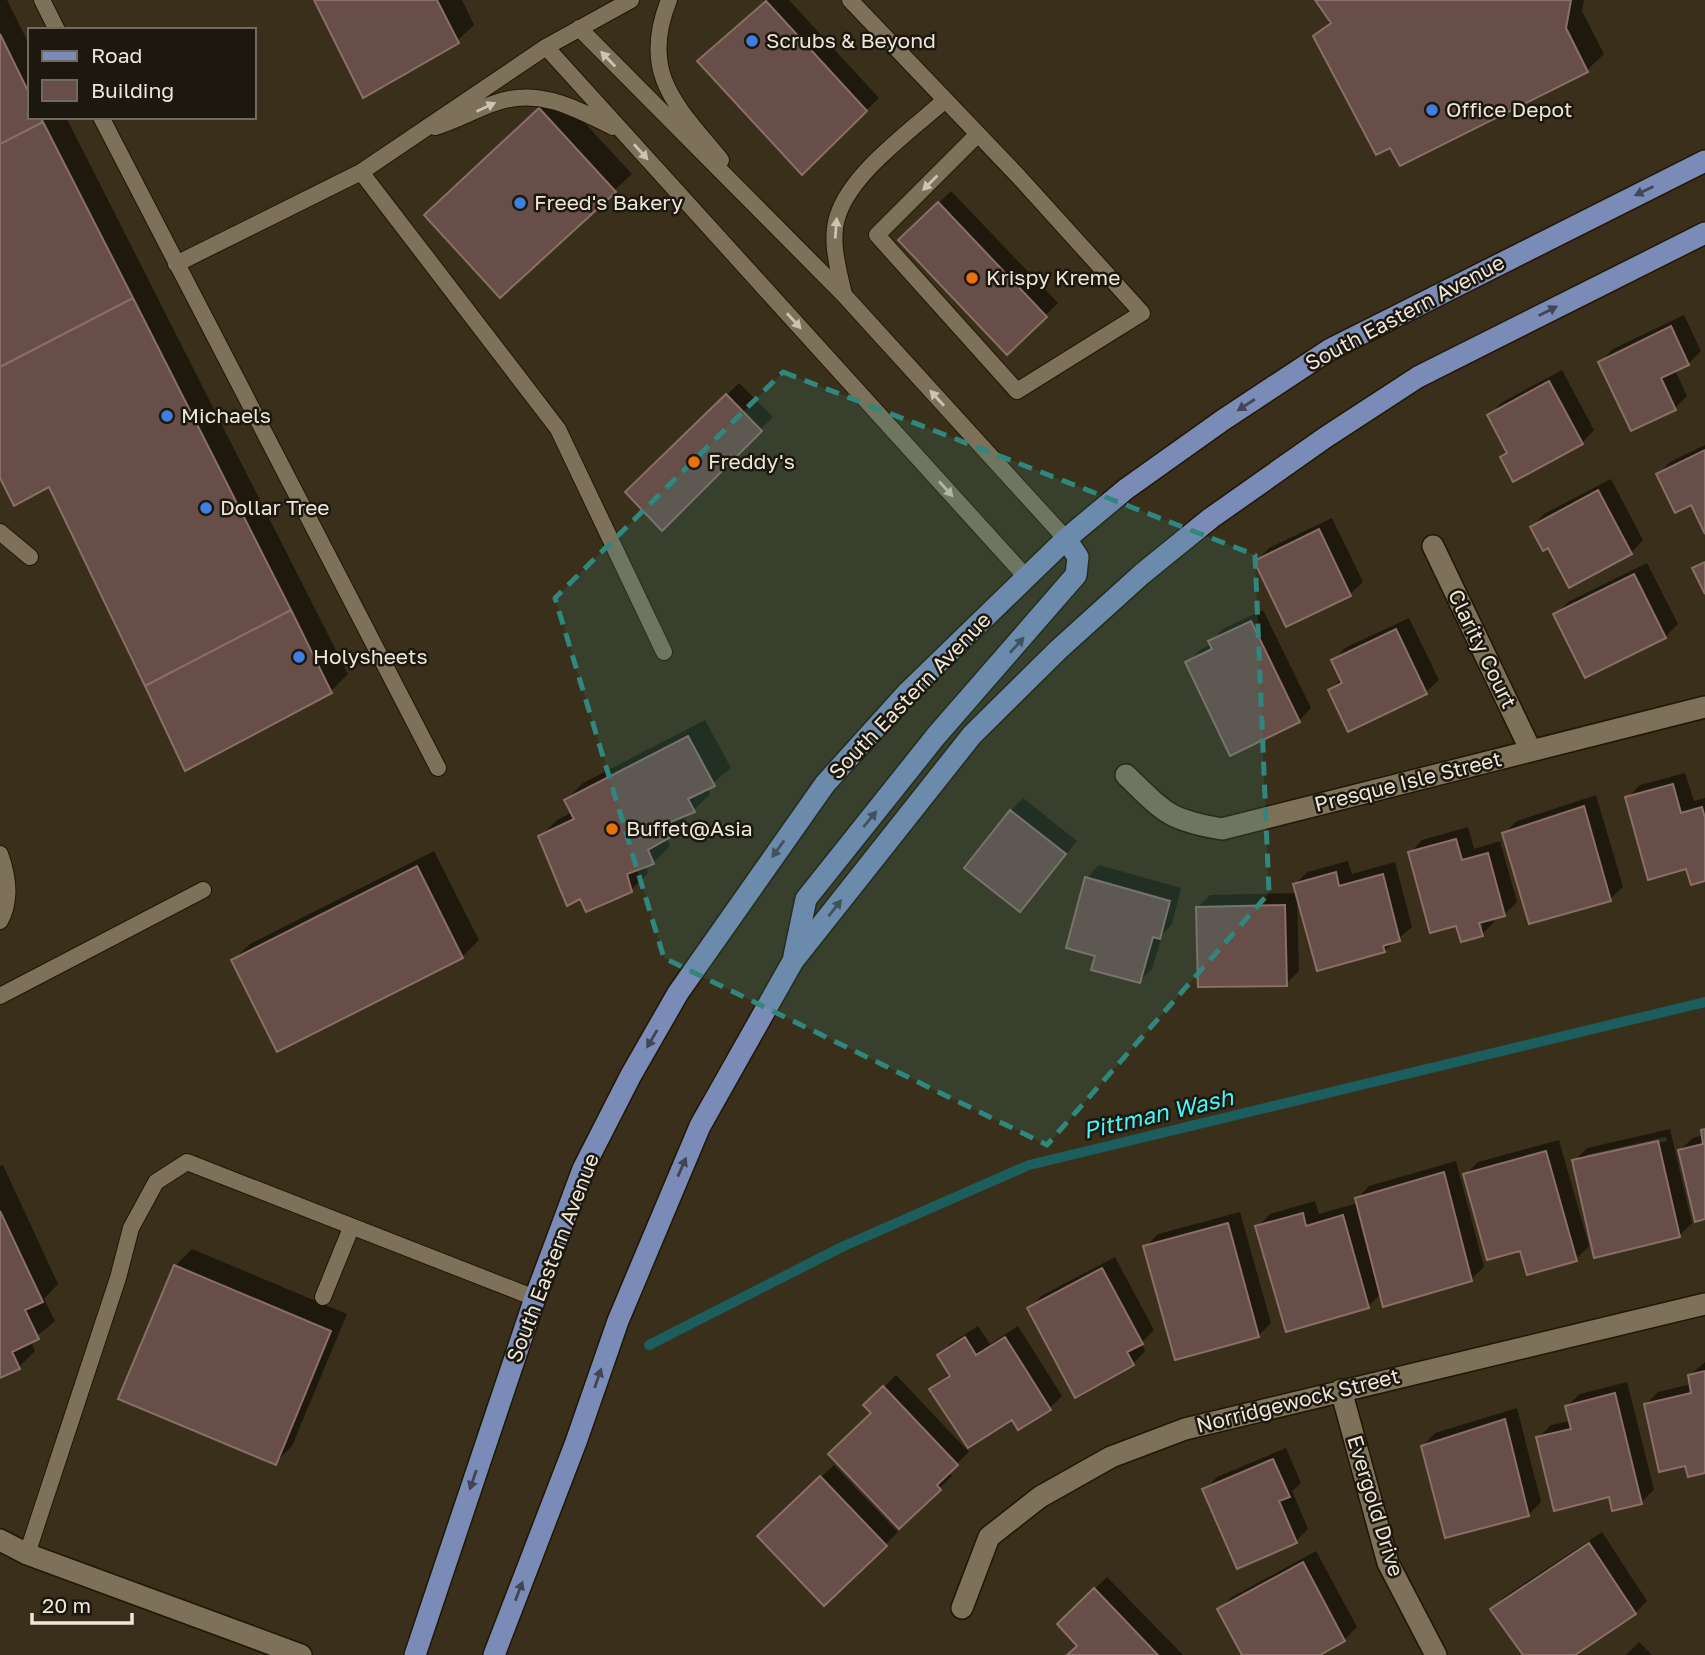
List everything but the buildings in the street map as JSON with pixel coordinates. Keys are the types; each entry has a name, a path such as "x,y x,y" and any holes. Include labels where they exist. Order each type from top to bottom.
{"main road":[{"name":"South Eastern Avenue","path":"415,1655 535,1298 583,1169 631,1075 714,938 825,784 907,693 1066,538 1126,489 1223,419 1329,350 1705,161"},
{"path":"495,1655 654,1231 700,1126 793,961 972,735 1058,650 1202,526 1326,437 1418,377 1705,233"},
{"path":"793,961 806,899 936,736 1076,575 1078,557 1066,538"}],"street":[{"name":"Clarity Court","path":"1433,546 1531,751"},
{"name":"Presque Isle Street","path":"1126,775 1167,814 1222,829 1705,707"},
{"name":"Norridgewock Street","path":"962,1608 989,1537 1040,1497 1111,1457 1185,1429 1705,1304"},
{"name":"Evergold Drive","path":"1341,1391 1388,1563 1436,1655"},
{"path":"0,1539 27,1554 301,1655"}],"lane":[{"path":"42,0 56,28"},
{"path":"176,264 361,172 546,47 631,0"},
{"path":"669,0 657,29 658,60 671,99 773,225"},
{"path":"850,0 978,134 1142,313 1017,391 877,235 978,134"},
{"path":"579,28 844,295 1066,538"},
{"path":"546,47 1026,577"},
{"path":"422,130 459,120 495,103 519,96 540,97 571,106 623,132"},
{"path":"844,295 835,235 837,215 849,192 864,174 946,100"},
{"path":"103,119 438,768"},
{"path":"361,172 558,429 664,652"},
{"path":"0,531 30,557"},
{"path":"0,854 7,874 7,908 0,921"},
{"path":"0,996 204,890"},
{"path":"27,1554 114,1290 131,1228 156,1182 187,1161 351,1228 535,1298"},
{"path":"323,1297 351,1228"}],"highlighted area":[{"path":"783,372 1255,555 1269,893 1047,1145 664,958 555,598"}],"waterway":[{"name":"Pittman Wash","path":"649,1345 844,1246 1029,1165 1705,1002"}],"place":[{"name":"Scrubs & Beyond","path":"752,41"},
{"name":"Office Depot","path":"1432,110"},
{"name":"Freed's Bakery","path":"520,203"},
{"name":"Krispy Kreme","path":"972,278"},
{"name":"Michaels","path":"167,416"},
{"name":"Freddy's","path":"694,462"},
{"name":"Dollar Tree","path":"206,508"},
{"name":"Holysheets","path":"299,657"},
{"name":"Buffet@Asia","path":"612,829"}]}
